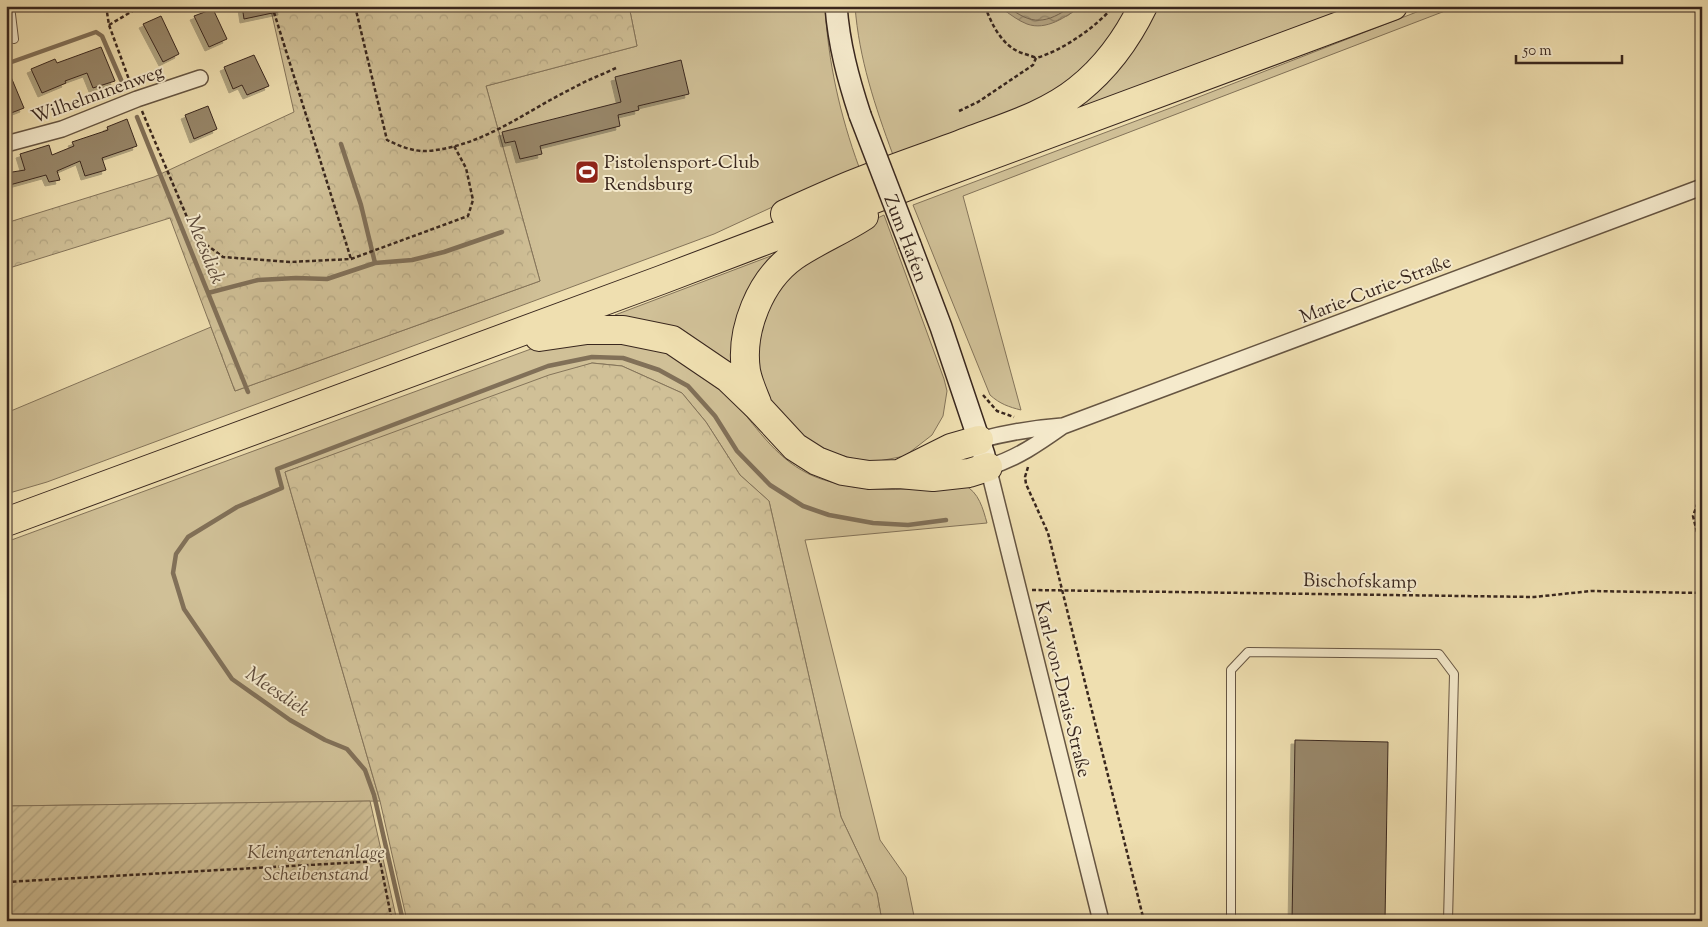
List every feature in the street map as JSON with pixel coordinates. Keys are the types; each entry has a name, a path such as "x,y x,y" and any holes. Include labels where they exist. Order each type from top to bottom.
{"highway":[{"path":"669,277 704,250 851,185 914,163 1037,115 1062,101 1079,90 1110,59 1124,40 1143,6"},
{"path":"6,522 669,277 1393,6"},
{"path":"758,407 746,372 745,349 754,308 764,289 793,257 840,231 919,182"},
{"path":"485,344 587,330 623,330 672,340 728,378 796,447 817,461 843,471 869,475 898,474 933,477 969,473 988,467"},
{"path":"898,474 951,448 979,440"},
{"path":"6,508 45,508"}],"main road":[{"name":"Zum Hafen","path":"836,6 839,39 847,76 860,115 941,327 988,467"}],"street":[{"name":"Wilhelminenweg","path":"6,144 62,129 137,99 200,78"},
{"name":"Marie-Curie-Straße","path":"988,467 1021,454 1063,426 1702,187"},
{"name":"Marie-Curie-Straße","path":"979,440 1042,427 1063,426"},
{"name":"Karl-von-Drais-Straße","path":"988,467 1101,921"}],"lane":[{"path":"10,6 14,39"},
{"path":"1231,921 1231,670 1248,652 1439,654 1454,674 1448,921"}],"path":[{"path":"106,6 109,25 137,99 195,236 223,257 290,262 351,259 468,216 473,200 466,168 454,146"},
{"path":"109,25 141,6"},
{"path":"272,6 351,259"},
{"path":"355,6 387,140 402,147 426,151 467,144 496,131 571,89 616,68"},
{"path":"985,6 990,22 1003,39 1017,51 1036,58 1048,55 1077,37 1109,13 1114,6"},
{"path":"959,111 978,102 1033,65 1036,58"},
{"path":"1029,465 1025,477 1026,484 1048,533 1144,921"},
{"path":"1702,491 1693,516 1702,553"},
{"name":"Bischofskamp","path":"1018,590 1063,589 1534,597 1592,592 1702,593"},
{"path":"6,882 380,861 392,921"}],"green space":[{"path":"270,6 629,6 637,46 486,86 540,281 235,391 170,218 6,269 6,223 154,177 294,112"},
{"path":"629,6 825,6 836,88 846,128 859,167 714,234 47,482 6,494 6,413 211,327 235,391 540,281 486,86 637,46"},
{"path":"855,6 1002,6 1004,11 1067,16 1081,6 1134,6 1085,70 1038,103 893,155 864,64"},
{"path":"1152,6 1363,6 1021,130"},
{"path":"1432,6 1458,6 963,196 1021,410 1005,405 990,395 913,205 1173,107"},
{"path":"884,215 947,391 943,416 932,435 905,456 879,461 858,460 821,447 801,435 771,401 757,365 756,348 777,284 844,234"},
{"path":"776,254 742,378 615,315"},
{"path":"644,341 680,356 699,367 730,397 775,449 808,473 842,485 874,489 913,489 944,484 958,484 969,488 980,501 987,523 805,540 880,840 906,877 915,921 882,921 877,893 841,817 769,501 740,475 706,422 682,393 622,366 592,363 285,472 380,801 6,806 6,542 550,342"},
{"path":"592,363 622,366 682,393 706,422 740,475 769,501 841,817 877,893 882,921 407,921 380,801 285,472 549,375"},
{"name":"Kleingartenanlage Scheibenstand","path":"370,801 397,921 6,921 6,806"}],"water":[{"path":"1002,6 1081,6 1056,22 1034,26 1018,20 1004,10"}],"building":[{"path":"242,6 281,6 282,11 244,19"},
{"path":"213,9 227,39 209,47 194,16"},
{"path":"161,16 179,54 163,62 143,24"},
{"path":"101,47 115,81 93,88 87,73 65,81 66,83 42,93 31,69 55,59 57,63"},
{"path":"254,55 269,86 247,95 242,85 233,89 224,67"},
{"path":"681,60 689,94 638,106 639,110 618,115 620,126 540,146 542,154 520,159 515,141 505,143 502,132 621,102 615,77"},
{"path":"6,65 24,108 6,115"},
{"path":"208,106 217,129 194,139 185,115"},
{"path":"127,119 137,146 102,158 106,170 85,176 80,161 57,171 60,180 49,182 46,175 6,186 6,173 25,170 20,154 49,145 52,155 74,146 72,142 108,130 107,127"},
{"path":"1295,740 1388,742 1385,921 1292,921"}],"waterway":[{"name":"Meesdiek","path":"6,64 96,32 102,36 125,89"},
{"name":"Meesdiek","path":"137,117 248,392"},
{"path":"208,293 258,280 327,279 375,263 361,205 341,144"},
{"path":"375,263 412,260 444,252 502,232"},
{"path":"403,921 374,795 365,770 347,749 325,740 290,720 232,679 184,609 173,573 176,554 188,537 237,507 282,488 277,469 548,366 592,357 623,358 659,370 688,386 715,416 737,451 770,485 803,506 829,515 873,523 908,525 946,520"}],"place":[{"name":"Pistolensport-Club Rendsburg","path":"587,172"}]}
